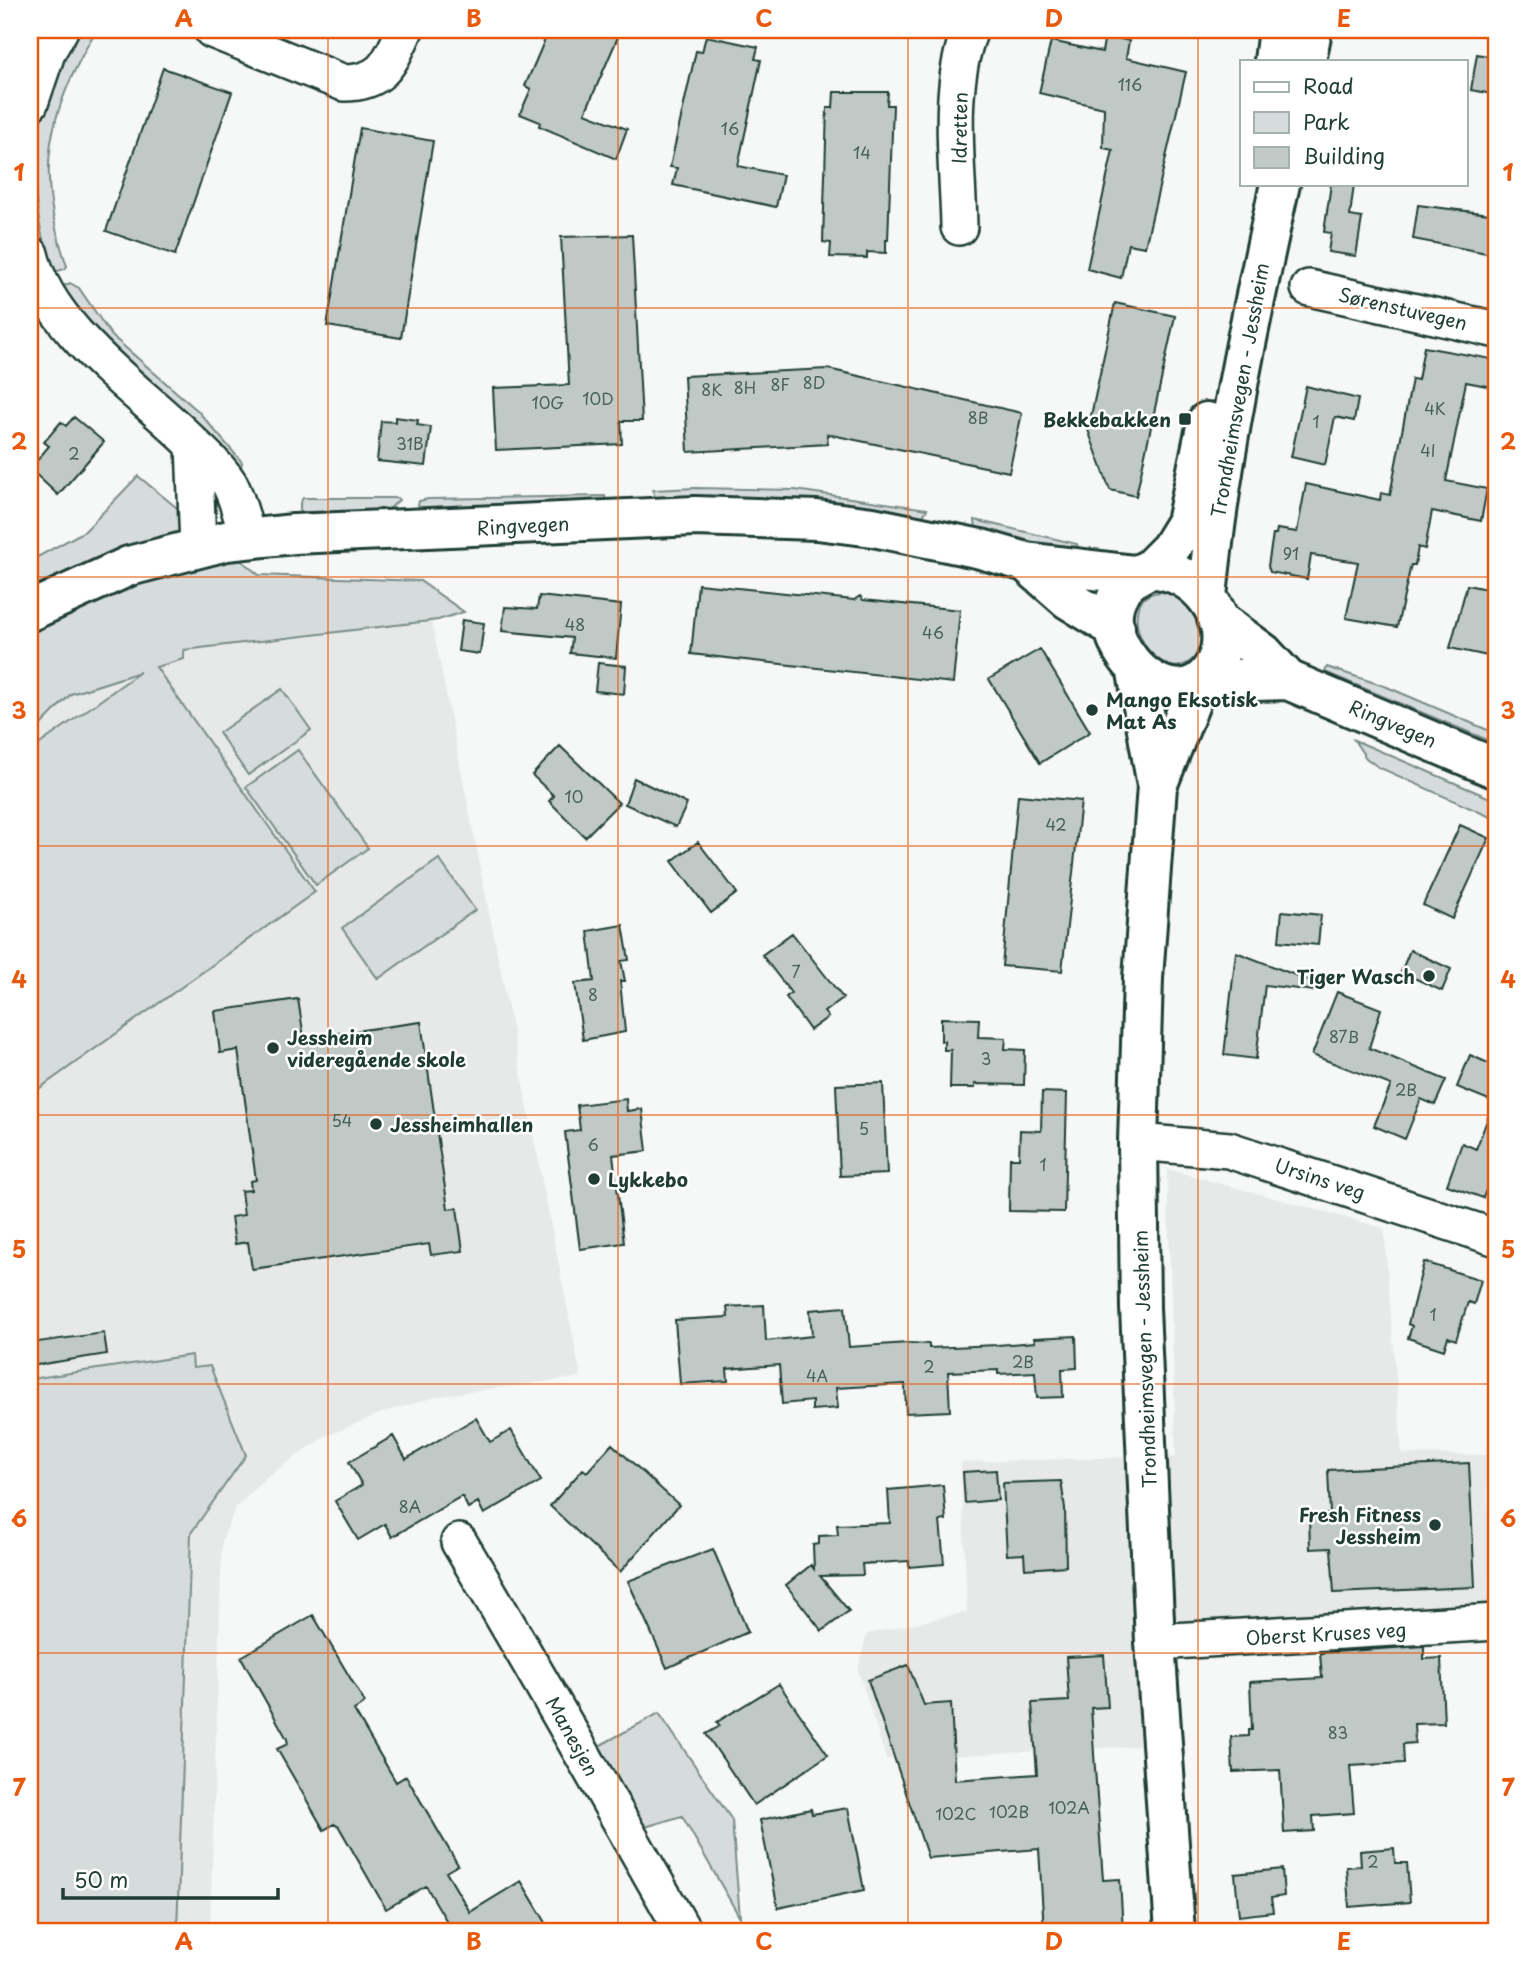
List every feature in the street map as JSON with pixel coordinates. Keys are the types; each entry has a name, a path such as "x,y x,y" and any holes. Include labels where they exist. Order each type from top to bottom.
{"main road":[{"path":"1282,37 1305,60"},
{"name":"Trondheimsvegen - Jessheim","path":"1142,572 1170,549 1186,523 1257,186"},
{"name":"Trondheimsvegen - Jessheim","path":"1212,608 1213,530 1260,274 1280,186"},
{"name":"Ringvegen","path":"30,611 101,576 198,546 248,539 695,516 749,517 873,527 981,549 1026,562 1142,572"},
{"name":"Ringvegen","path":"1026,562 1069,599 1115,628"},
{"path":"1166,569 1182,575 1212,608 1221,646 1203,679 1165,688 1137,671 1128,661 1115,628 1116,597 1123,584 1142,572 1166,569"},
{"name":"Ringvegen","path":"1212,608 1264,653 1288,680"},
{"name":"Trondheimsvegen - Jessheim","path":"1137,671 1157,786 1143,978 1138,1142 1140,1308 1155,1642 1175,1931"},
{"name":"Trondheimsvegen - Jessheim","path":"1157,786 1203,679"},
{"name":"Ringvegen","path":"1203,679 1288,680 1497,769"}],"street":[{"path":"30,103 48,50 60,30"},
{"path":"212,30 344,83 359,83 384,70 405,30"},
{"name":"Idretten","path":"959,227 958,101 964,45 970,30"},
{"path":"31,263 42,290 60,317 104,362 214,462 230,485 248,539"},
{"name":"Sørenstuvegen","path":"1309,288 1497,330"},
{"path":"194,445 198,546"},
{"name":"Ursins veg","path":"1138,1142 1229,1150 1497,1238"},
{"name":"Manesjen","path":"459,1542 587,1759 611,1809 683,1931"},
{"name":"Oberst Kruses veg","path":"1155,1642 1497,1622"}],"shaded area":[{"name":"Jessheim videregående skole","path":"429,608 581,1377 438,1396 381,1413 324,1437 268,1476 236,1507 222,1540 210,1931 30,1931 30,718 123,652"},
{"path":"1167,1169 1384,1228 1402,1454 1487,1455 1490,1612 1134,1638 1141,1746 886,1759 858,1670 867,1634 967,1612 961,1462 1176,1456"}],"green space":[{"path":"77,30 96,30 66,90 51,144 51,201 67,266 54,272 37,210 36,148 50,88"},
{"path":"70,283 79,288 111,335 198,411 242,462 240,473 104,344 59,288"},
{"path":"138,476 259,575 420,581 464,612 438,620 184,650 184,659 156,667 315,892 30,1095 30,751 140,672 71,694 30,736 30,561 85,531"},
{"path":"653,490 795,490 927,509 922,518 791,499 655,499"},
{"path":"605,496 606,502 422,510 418,505 419,501 428,499"},
{"path":"303,498 399,500 387,511 300,512"},
{"path":"975,520 1077,544 1081,556 976,529"},
{"path":"1163,592 1173,595 1188,607 1198,624 1201,643 1199,653 1183,665 1167,665 1154,657 1143,642 1137,625 1138,609 1146,597"},
{"path":"1327,667 1387,687 1497,734 1497,744 1325,672"},
{"path":"282,689 311,730 248,775 219,733"},
{"path":"1354,740 1497,801 1497,820 1378,767 1366,758"},
{"path":"298,750 368,848 316,885 246,787"},
{"path":"439,859 475,910 378,979 342,928"},
{"path":"192,1355 193,1368 210,1366 246,1455 191,1533 177,1931 30,1931 30,1379"},
{"path":"659,1713 732,1820 740,1918 682,1816 645,1827 599,1746"}],"building":[{"path":"549,30 621,30 585,113 627,129 616,159 539,126 540,122 520,114 531,89 525,86"},
{"path":"1105,35 1129,41 1126,58 1186,72 1145,247 1128,244 1121,278 1087,269 1113,150 1103,148 1104,108 1039,93 1051,41 1102,52"},
{"path":"706,36 758,47 755,59 761,60 738,166 783,175 776,207 673,185 677,168 670,167 696,51 702,52"},
{"path":"1477,54 1497,58 1497,95 1471,90"},
{"path":"163,68 232,92 175,255 106,231"},
{"path":"834,92 888,92 887,105 893,105 886,253 867,252 867,258 830,257 831,243 823,242 827,108 833,108"},
{"path":"360,128 433,141 401,338 327,326"},
{"path":"1331,186 1354,186 1350,216 1362,218 1356,256 1328,252 1331,233 1324,232"},
{"path":"1418,205 1497,215 1497,255 1413,239"},
{"path":"632,235 642,421 621,421 622,444 496,450 493,388 569,385 561,237"},
{"path":"1115,303 1175,316 1136,496 1110,490 1088,430"},
{"path":"1424,347 1497,360 1497,388 1466,382 1446,481 1487,489 1481,521 1432,511 1425,549 1418,547 1415,565 1411,565 1397,627 1346,618 1358,562 1311,555 1307,579 1270,572 1268,566 1273,534 1276,534 1277,529 1297,532 1306,484 1380,500 1381,493 1390,495 1412,379 1418,380"},
{"path":"828,369 1022,413 1009,472 827,434 828,444 688,452 684,376"},
{"path":"1306,386 1358,399 1354,421 1335,417 1325,465 1291,457"},
{"path":"74,417 104,442 58,495 30,469 49,446 44,442 61,422 66,426"},
{"path":"395,417 418,420 417,425 431,427 426,466 377,461 381,421 395,422"},
{"path":"698,584 854,600 860,596 863,600 960,610 953,683 691,654"},
{"path":"1467,585 1497,591 1497,658 1450,648"},
{"path":"539,596 621,605 616,658 570,653 572,638 502,631 505,607 537,609"},
{"path":"462,620 484,623 480,654 458,651"},
{"path":"1040,649 1090,732 1040,763 989,679"},
{"path":"598,663 626,666 624,694 595,691"},
{"path":"560,746 619,803 585,837 549,801 554,796 532,775"},
{"path":"634,778 687,804 676,827 625,804"},
{"path":"1018,795 1081,801 1062,971 1002,966"},
{"path":"1460,825 1489,838 1452,919 1423,905"},
{"path":"698,842 737,893 711,913 672,861"},
{"path":"1282,911 1321,915 1318,945 1279,941"},
{"path":"623,925 629,960 621,961 625,981 620,981 625,1032 583,1040 575,983 594,981 588,931"},
{"path":"792,933 843,998 824,1012 828,1017 810,1030 786,997 791,993 762,955"},
{"name":"Tiger Wasch","path":"1410,950 1451,969 1442,991 1401,972"},
{"path":"1236,952 1316,983 1314,991 1265,985 1256,1059 1224,1055"},
{"path":"1337,992 1381,1009 1369,1048 1446,1080 1435,1105 1421,1099 1405,1139 1374,1126 1391,1085 1312,1055"},
{"path":"298,999 304,1038 421,1022 448,1209 457,1208 463,1251 431,1255 429,1244 252,1269 248,1242 235,1244 231,1217 244,1215 241,1191 251,1190 250,1181 256,1180 238,1050 220,1053 215,1011"},
{"path":"941,1018 979,1019 978,1037 1006,1038 1005,1049 1025,1050 1024,1085 975,1084 975,1088 950,1088 951,1050 944,1050 944,1041 941,1041"},
{"path":"1470,1055 1497,1067 1497,1179 1491,1177 1483,1198 1447,1185 1462,1143 1476,1149 1494,1102 1457,1087"},
{"path":"883,1083 887,1174 840,1176 836,1085"},
{"path":"1042,1092 1067,1093 1064,1212 1009,1211 1010,1158 1019,1158 1020,1130 1041,1131"},
{"path":"626,1099 627,1111 642,1109 647,1151 613,1155 624,1243 580,1249 565,1132 580,1130 577,1105"},
{"path":"1424,1262 1481,1280 1474,1304 1468,1302 1456,1340 1448,1337 1444,1350 1408,1338 1412,1326 1408,1324"},
{"path":"764,1305 766,1341 812,1336 810,1310 845,1307 849,1347 908,1343 929,1344 929,1348 997,1345 1035,1342 1034,1338 1076,1336 1077,1368 1062,1369 1063,1397 1037,1398 1035,1372 948,1372 950,1411 906,1413 905,1384 836,1388 838,1408 812,1410 812,1401 782,1404 779,1365 727,1369 728,1381 680,1384 675,1320 728,1317 727,1307"},
{"path":"104,1333 107,1354 30,1366 30,1343"},
{"path":"476,1418 490,1442 511,1430 541,1481 484,1514 478,1502 468,1508 462,1496 392,1537 385,1524 358,1540 335,1501 362,1485 349,1462 393,1436 406,1459"},
{"path":"612,1444 679,1505 620,1572 550,1506 583,1469 587,1472"},
{"path":"1469,1463 1475,1587 1334,1593 1331,1548 1310,1549 1309,1515 1330,1514 1328,1470"},
{"path":"996,1470 998,1500 965,1503 963,1472"},
{"path":"1061,1481 1065,1508 1066,1566 1025,1569 1024,1554 1007,1555 1003,1483"},
{"path":"943,1485 946,1520 940,1521 944,1564 909,1567 909,1561 862,1564 863,1575 820,1576 849,1611 822,1631 786,1585 811,1565 814,1569 813,1545 819,1544 819,1536 838,1535 837,1525 890,1523 888,1490"},
{"path":"713,1549 748,1632 667,1668 628,1581"},
{"path":"313,1615 365,1703 354,1710 396,1782 406,1776 458,1865 446,1872 470,1912 521,1881 551,1931 438,1931 449,1925 426,1886 386,1909 339,1827 334,1824 324,1830 277,1749 288,1744 287,1739 241,1657"},
{"path":"1424,1646 1424,1659 1441,1658 1444,1723 1414,1724 1415,1743 1403,1744 1404,1763 1350,1766 1354,1813 1313,1816 1314,1831 1284,1833 1280,1770 1233,1772 1231,1737 1249,1736 1249,1730 1252,1730 1250,1682 1322,1678 1320,1653"},
{"path":"1104,1655 1108,1707 1091,1708 1095,1769 1103,1880 1120,1879 1123,1931 1044,1931 1039,1849 928,1858 868,1680 908,1665 924,1705 951,1703 955,1780 1037,1774 1032,1703 1069,1701 1066,1657"},
{"path":"779,1684 828,1755 754,1805 706,1734 720,1726 717,1722"},
{"path":"848,1808 864,1890 778,1908 760,1820 811,1809 812,1814"},
{"path":"1394,1848 1395,1863 1407,1863 1410,1902 1349,1907 1346,1867 1361,1866 1360,1851"},
{"path":"1282,1869 1284,1896 1271,1898 1273,1912 1239,1916 1235,1874"}],"place":[{"name":"Bekkebakken","path":"1185,419"},
{"name":"Mango Eksotisk Mat As","path":"1092,710"},
{"name":"Tiger Wasch","path":"1429,976"},
{"name":"Jessheim videregående skole","path":"273,1048"},
{"name":"Jessheimhallen","path":"376,1124"},
{"name":"Lykkebo","path":"594,1179"},
{"name":"Fresh Fitness Jessheim","path":"1435,1525"}]}
